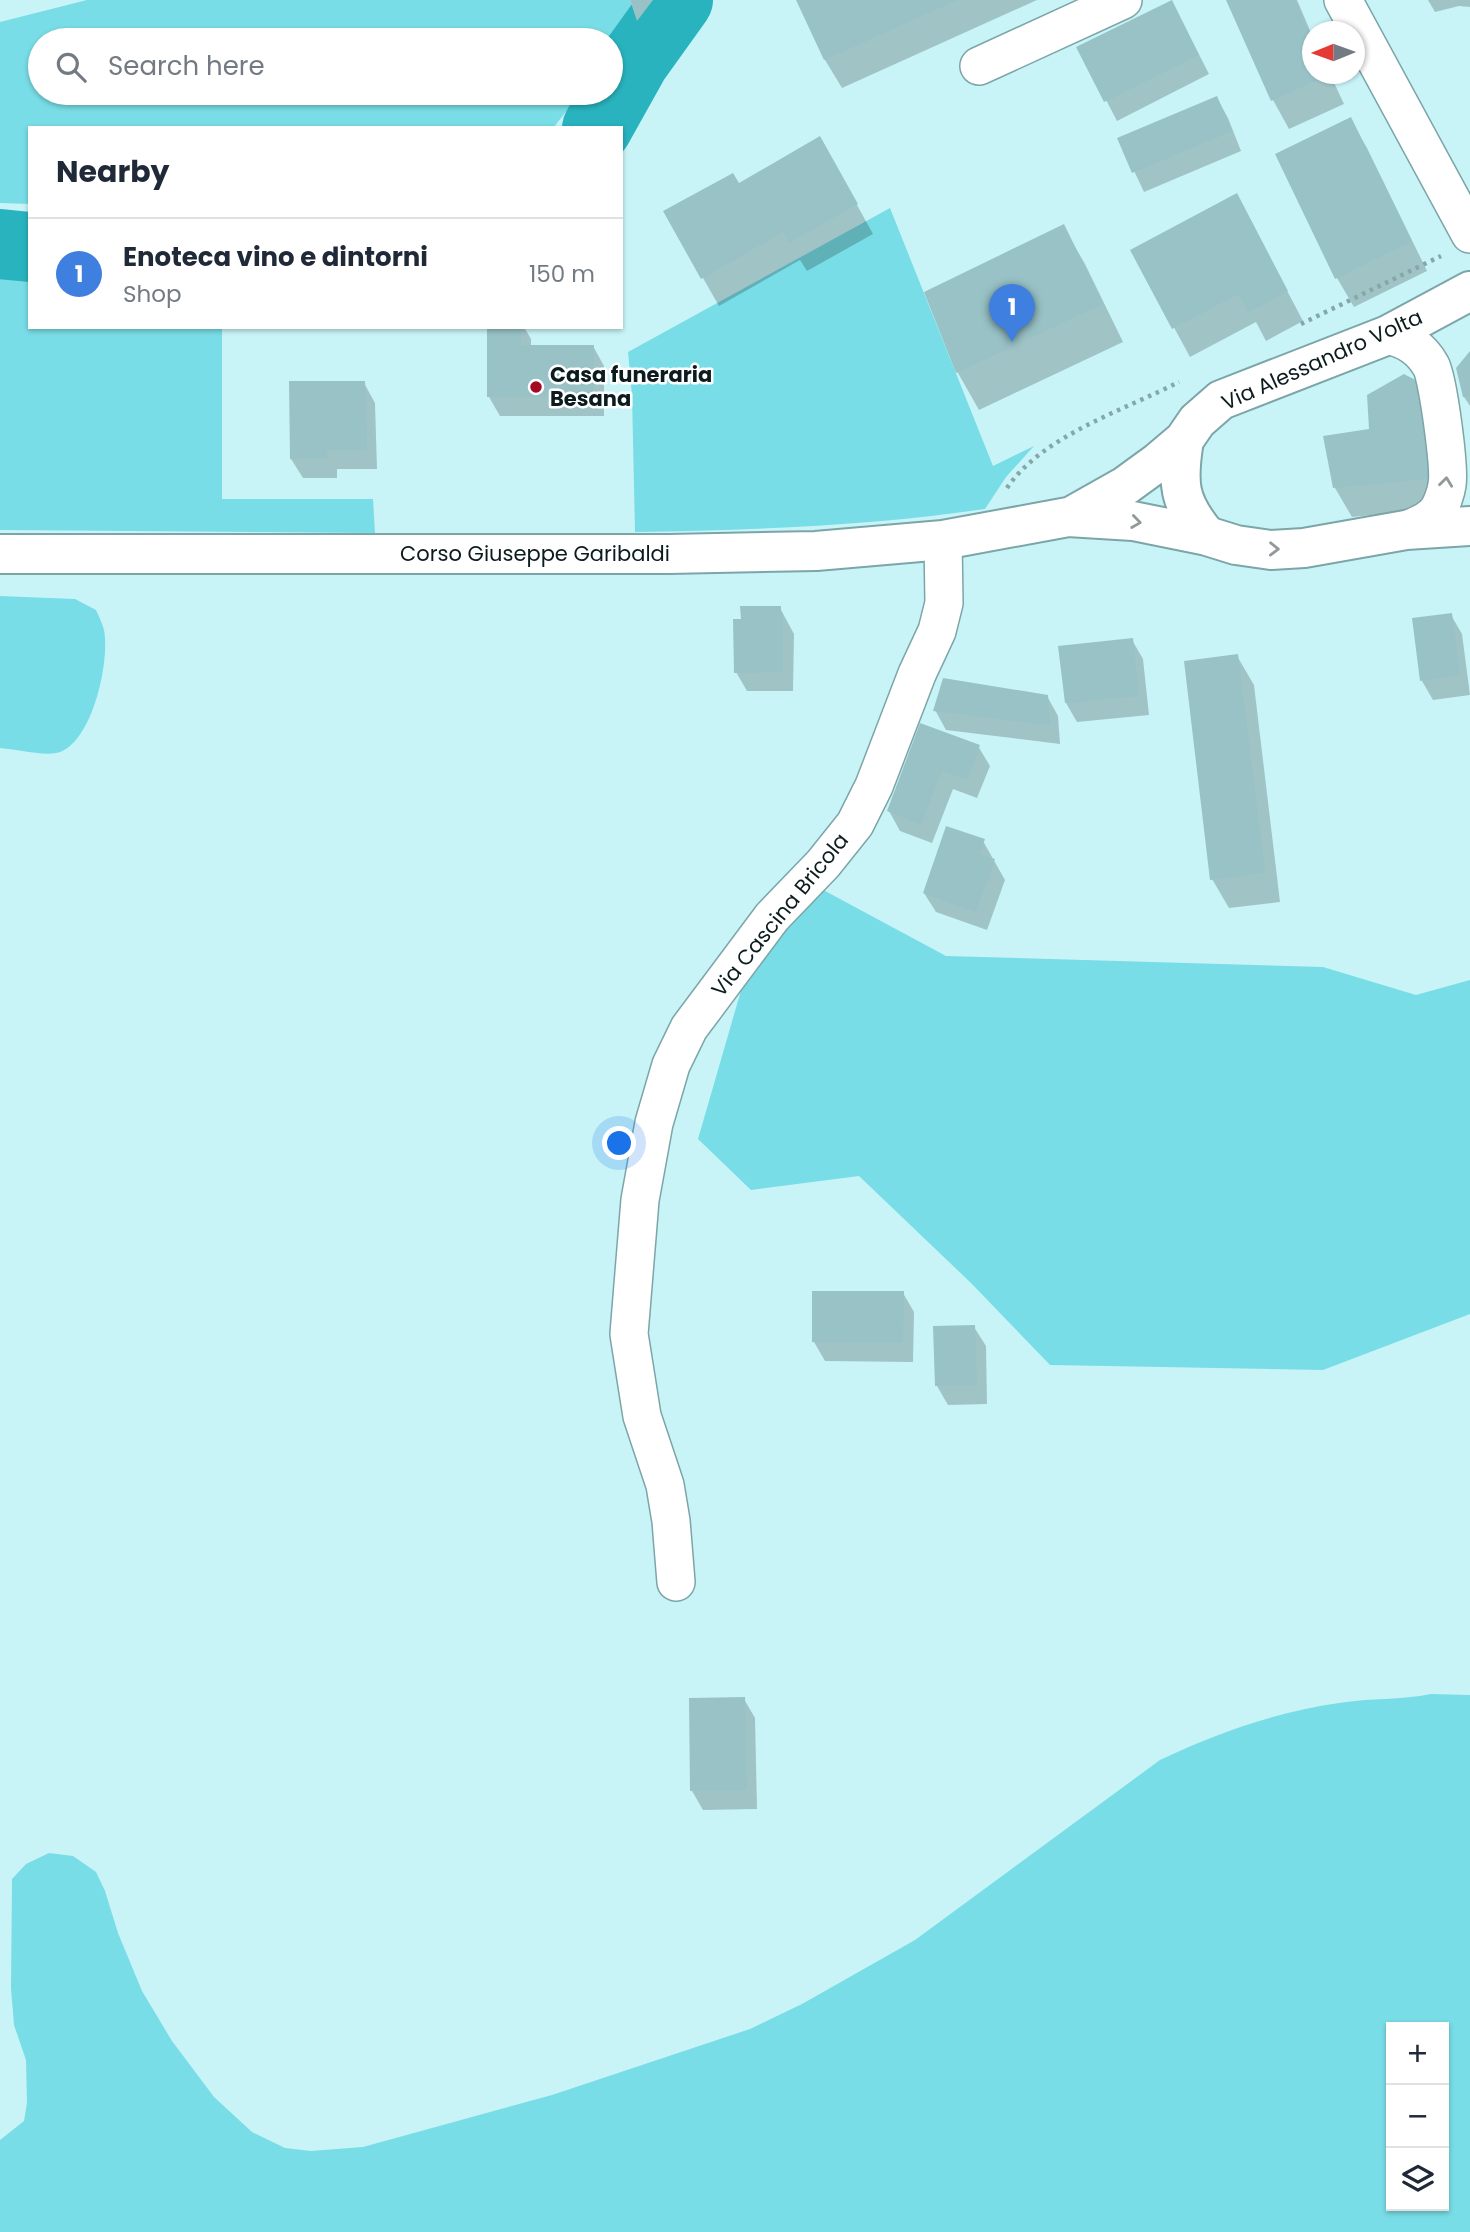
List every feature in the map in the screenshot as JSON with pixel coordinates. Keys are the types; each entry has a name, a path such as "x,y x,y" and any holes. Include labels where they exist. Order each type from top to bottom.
{"main road":[{"name":"Via Alessandro Volta","path":"1068,517 1125,486 1184,440 1197,421 1221,400 1388,335 1470,291"},
{"path":"1184,440 1180,465 1181,491 1190,516 1207,536"},
{"path":"1068,517 1133,521 1207,536 1236,545 1271,550 1304,548 1406,530 1470,526"},
{"name":"Corso Giuseppe Garibaldi","path":"0,554 683,554 816,551 943,540 1068,517"}],"street":[{"path":"979,66 1123,0"},
{"path":"1343,0 1470,234"},
{"path":"1388,335 1406,340 1420,350 1432,368 1448,468 1447,486 1439,510 1427,521 1406,530"},
{"name":"Via Cascina Bricola","path":"676,1582 665,1485 642,1416 629,1334 640,1200 654,1123 671,1065 689,1028 772,917 823,864 855,824 874,786 898,719 937,631 944,603 943,540"}],"shaded area":[{"path":"87,0 630,0 637,21 623,39 623,28 28,28 28,105 571,105 555,126 28,126 28,204 0,203 0,22"},
{"path":"890,208 993,466 1034,446 1006,477 985,509 810,526 635,532 632,395 628,352"},
{"path":"0,270 28,271 28,329 222,329 222,499 373,499 375,533 0,530"},
{"path":"0,596 75,599 96,610 101,622 105,644 97,698 82,732 72,745 60,752 39,753 0,748"},
{"path":"814,885 946,956 1323,967 1416,995 1470,980 1470,1314 1323,1370 1050,1365 971,1283 859,1176 751,1190 698,1139 742,987"},
{"path":"1431,1694 1470,1695 1470,2232 0,2232 0,2140 24,2121 27,2103 26,2060 14,2025 11,1988 12,1879 26,1864 49,1853 73,1856 96,1872 142,1991 172,2041 214,2097 252,2132 285,2148 311,2151 363,2147 552,2095 750,2029 802,2004 915,1940 1160,1760 1247,1725 1292,1712 1351,1701"}],"building":[{"path":"630,0 653,0 637,21"},
{"path":"796,0 957,0 824,60"},
{"path":"1172,0 1199,55 1104,102 1076,47"},
{"path":"1226,0 1295,0 1304,21 1302,21 1302,84 1309,84 1271,101"},
{"path":"1217,96 1232,131 1132,173 1117,138"},
{"path":"1351,117 1412,241 1335,279 1275,154"},
{"path":"820,136 858,204 789,243 783,232 701,279 663,211 733,173 739,183"},
{"path":"1237,193 1288,291 1248,313 1238,294 1172,329 1130,250"},
{"path":"1064,224 1103,304 956,373 924,292"},
{"path":"487,329 521,329 521,345 594,345 594,397 487,397"},
{"path":"1470,351 1470,397 1463,397 1456,368"},
{"path":"1404,374 1421,383 1435,478 1333,488 1323,436 1369,429 1367,395"},
{"path":"289,381 365,381 367,450 327,450 327,459 290,459"},
{"path":"740,606 781,606 783,672 734,673 733,619 741,619"},
{"path":"1452,613 1460,675 1420,681 1412,618"},
{"path":"1133,638 1139,696 1065,703 1058,646"},
{"path":"1238,654 1265,873 1210,880 1184,661"},
{"path":"943,678 1048,695 1050,725 933,711"},
{"path":"920,723 980,745 967,780 942,771 921,825 887,811"},
{"path":"946,826 985,839 980,854 995,859 976,912 923,893"},
{"path":"812,1291 904,1291 903,1343 812,1342"},
{"path":"975,1325 977,1385 935,1386 933,1326"},
{"path":"745,1697 747,1790 690,1791 689,1698"}],"waterway":[{"path":"623,81 678,0"},
{"path":"598,126 610,105"},
{"path":"0,244 28,247"}],"place":[{"name":"Enoteca vino e dintorni","path":"1012,342"},
{"name":"Casa funeraria Besana","path":"536,387"}]}
